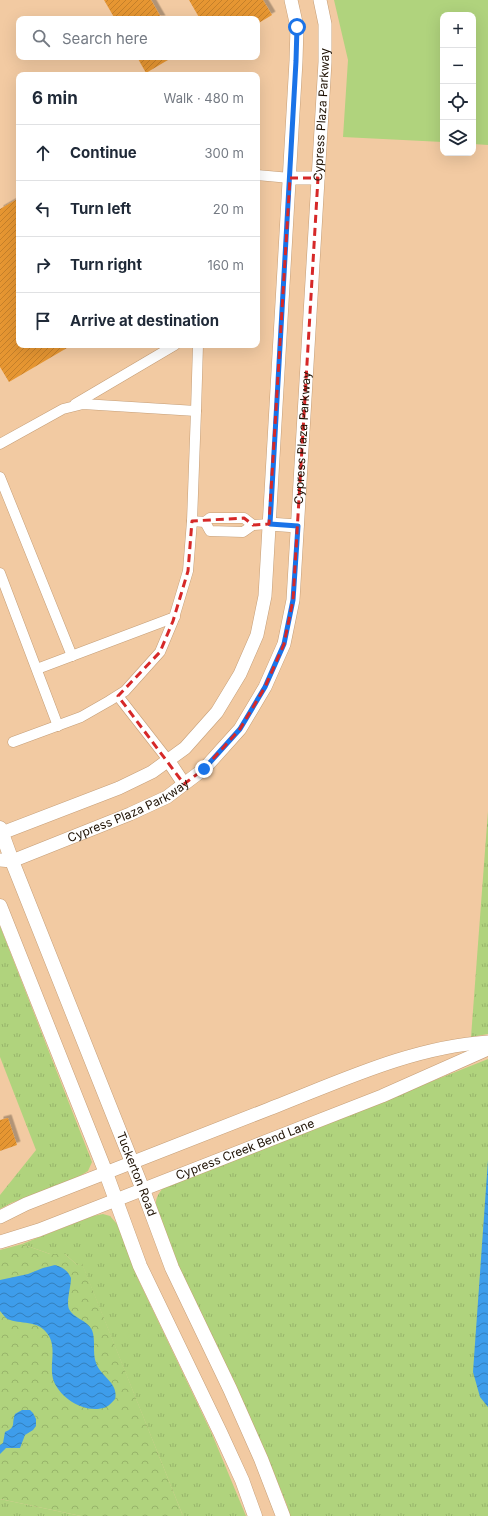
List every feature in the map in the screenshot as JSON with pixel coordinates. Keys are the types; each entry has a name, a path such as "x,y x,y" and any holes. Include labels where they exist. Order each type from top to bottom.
{"main road":[{"name":"Tuckerton Road","path":"1,832 6,860 143,1190 172,1268 230,1389 261,1459 283,1516"},
{"path":"0,906 106,1173 140,1266 220,1432 242,1480 256,1516"}],"street":[{"name":"Cypress Plaza Parkway","path":"1,832 119,788 152,772 185,748 217,712 240,674 257,635 265,596 290,178 297,27 291,0"},
{"name":"Cypress Plaza Parkway","path":"6,860 130,814 167,797 204,769 240,729 265,687 284,644 293,600 325,62 325,24 320,0"},
{"path":"260,174 290,178 318,178"},
{"path":"0,444 73,405 170,348"},
{"path":"13,742 81,717 118,696 125,691 160,652 175,617 188,571 192,521 198,348"},
{"path":"73,405 83,404 196,410"},
{"path":"0,477 72,656"},
{"path":"192,521 205,522 210,518 244,518 253,525 270,524 298,526"},
{"path":"0,573 58,726"},
{"path":"36,669 175,617"},
{"path":"118,696 168,760 184,784"},
{"path":"0,1217 26,1204 355,1075 422,1053 462,1044 488,1042"},
{"name":"Cypress Creek Bend Lane","path":"0,1242 39,1230 382,1096 488,1049"}],"highlighted area":[{"path":"290,178 318,178 293,600 284,644 265,687 240,729 204,769 184,784 118,696 160,652 173,621 188,571 192,521 244,518 253,525 269,524"}],"green space":[{"path":"334,0 488,0 488,145 476,144 476,12 440,12 440,142 343,137 348,60"},
{"path":"488,811 488,1034 471,1037"},
{"path":"0,926 92,1162 88,1171 75,1179 11,1203 0,1209 0,1195 36,1150 0,1057"},
{"path":"488,1059 488,1516 289,1516 287,1505 264,1449 176,1261 156,1209 156,1200 158,1195 163,1188"},
{"path":"103,1214 110,1216 117,1224 138,1279 212,1434 246,1516 183,1516 82,1264 77,1265 65,1254 50,1254 22,1244 93,1216"},
{"path":"22,1244 50,1254 65,1254 77,1265 82,1263 183,1516 81,1516 0,1499 0,1250"},
{"path":"0,1499 81,1516 0,1516"}],"water":[{"path":"488,1160 488,1407 480,1397 473,1372"},
{"path":"55,1265 65,1270 71,1278 68,1302 69,1309 92,1330 96,1363 98,1368 112,1384 116,1393 115,1399 106,1407 90,1409 82,1407 61,1393 53,1379 52,1343 50,1337 37,1325 10,1320 0,1311 0,1280 28,1274"},
{"path":"22,1410 30,1410 33,1413 36,1419 36,1426 25,1435 20,1448 6,1448 0,1454 0,1445 3,1443 5,1432 12,1427 15,1414"}],"building":[{"path":"104,0 151,0 160,16 113,16"},
{"path":"189,0 263,0 272,15 260,22 260,16 198,16"},
{"path":"139,60 168,60 148,72 145,72"},
{"path":"16,200 16,348 67,348 9,382 0,367 0,209"},
{"path":"8,1118 17,1145 0,1151 0,1120"}],"route":[{"path":"204,769 240,729 265,687 284,644 293,600 298,526 270,524 297,27"}]}
